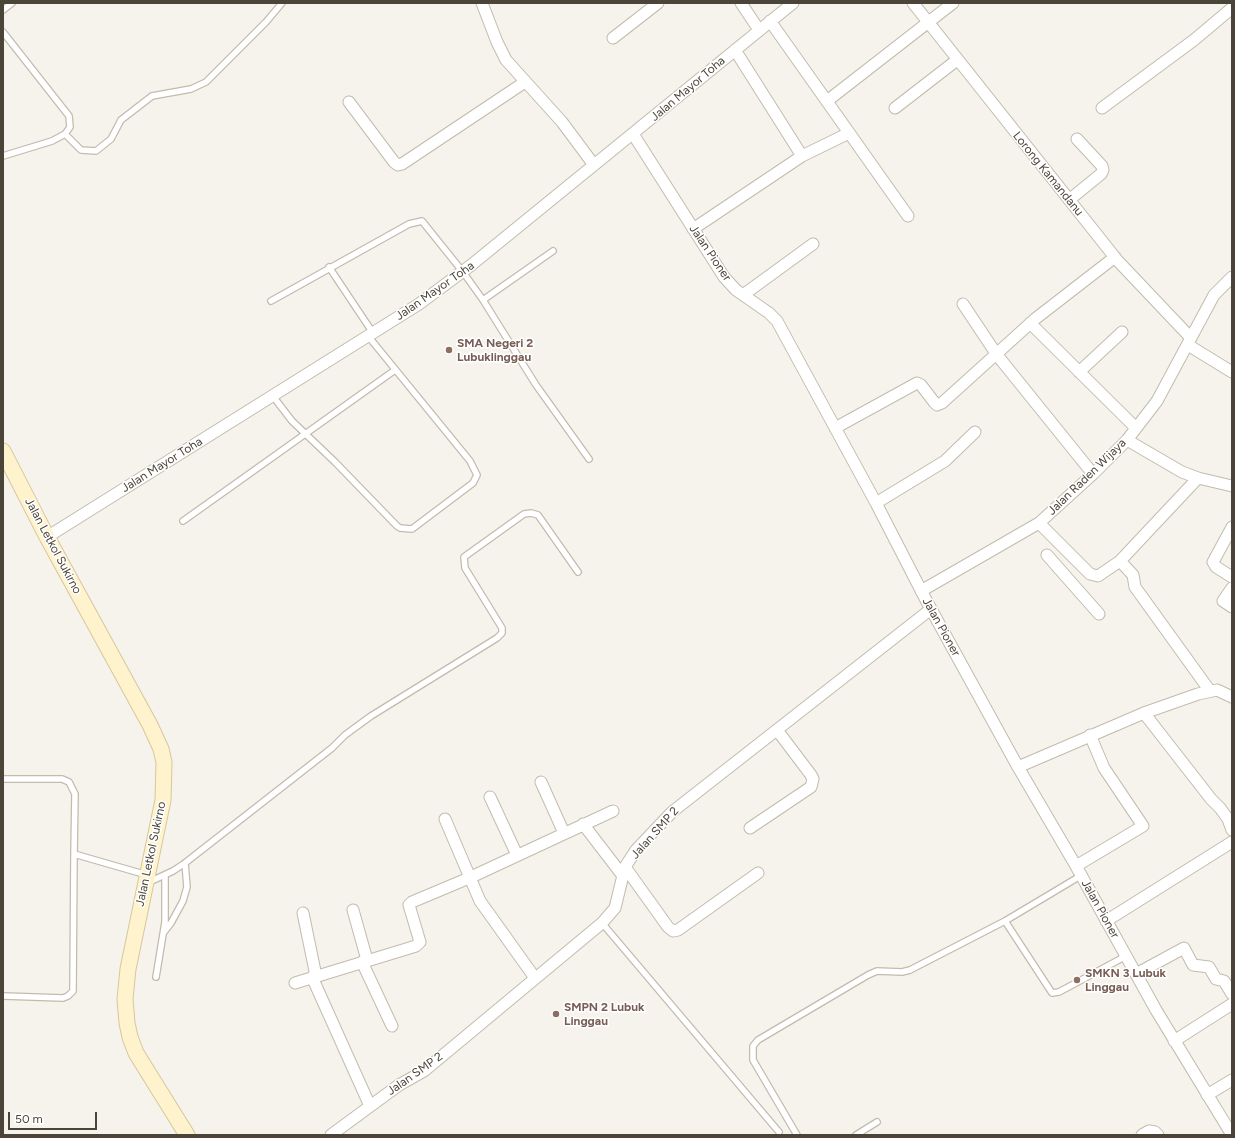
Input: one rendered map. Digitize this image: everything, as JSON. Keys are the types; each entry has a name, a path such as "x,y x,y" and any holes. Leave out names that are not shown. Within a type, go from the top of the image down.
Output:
{"main road":[{"name":"Jalan Letkol Sukirno","path":"3,451 47,537 150,725 164,762 163,800 128,969 126,999 127,1023 136,1053 187,1135"}],"street":[{"path":"482,3 501,52 514,70 562,122 594,165"},
{"path":"613,38 658,3"},
{"path":"741,3 759,30"},
{"name":"Jalan Mayor Toha","path":"47,537 419,304 463,272 793,3"},
{"name":"Lorong Kamandanu","path":"913,3 1115,257 1190,342 1232,372"},
{"path":"827,101 953,3"},
{"path":"1102,108 1194,40 1232,8"},
{"path":"770,21 908,216"},
{"path":"735,50 802,156"},
{"path":"895,108 957,60"},
{"path":"348,102 394,162 398,165 402,164 525,82"},
{"path":"694,229 802,156 849,133"},
{"name":"Jalan Pioner","path":"633,134 724,277 743,295 769,313 777,321 836,428 921,591 1018,767 1079,870 1106,922 1174,1041 1232,1135"},
{"path":"1069,200 1101,174 1103,170 1102,166 1077,139"},
{"path":"743,295 813,244"},
{"path":"836,428 917,383 921,385 934,402 938,405 942,403 997,355 1030,323 1115,257"},
{"name":"Jalan Raden Wijaya","path":"921,591 1039,523 1093,474 1127,440 1160,396 1214,295 1232,277"},
{"path":"963,304 997,355 1093,474"},
{"path":"1030,323 1136,428"},
{"path":"1079,372 1122,332"},
{"path":"876,503 945,461 975,432"},
{"path":"1127,440 1167,464 1198,478 1232,486"},
{"path":"1039,523 1090,574 1098,576 1120,561 1198,478"},
{"path":"1232,527 1213,562 1216,567 1232,577"},
{"path":"1047,555 1099,614"},
{"path":"1120,561 1133,575 1135,587 1210,691"},
{"path":"1076,588 1090,574"},
{"path":"1232,588 1223,601 1232,607"},
{"name":"Jalan SMP 2","path":"331,1135 399,1086 424,1071 602,923 615,908 624,872 636,850 672,812 931,609"},
{"path":"1018,767 1144,713 1210,691 1217,690 1232,697"},
{"path":"1144,713 1211,799 1220,808 1228,819 1232,830"},
{"path":"750,828 811,787 813,779 811,775 777,730"},
{"path":"1079,870 1143,826 1104,768 1090,735"},
{"path":"541,782 564,833"},
{"path":"490,797 517,855"},
{"path":"294,983 416,946 420,942 409,905 613,811"},
{"path":"445,818 480,901 535,978"},
{"path":"583,824 668,927 673,931 678,930 758,873"},
{"path":"1106,922 1232,842"},
{"path":"354,910 364,961 392,1026"},
{"path":"303,913 314,977 370,1106"},
{"path":"1136,974 1184,948 1193,965 1209,967 1216,979 1224,981 1232,994"},
{"path":"1174,1041 1232,1004"},
{"path":"1207,1096 1232,1080"},
{"path":"1142,1135 1150,1131 1155,1132 1158,1135"}],"lane":[{"path":"3,10 12,3"},
{"path":"65,134 81,150 96,151 111,139 121,120 152,96 191,89 206,82 266,22 282,3"},
{"path":"3,32 69,116 70,127 65,134 52,141 3,156"},
{"path":"271,301 330,267 418,221 425,223 483,300 536,386 589,459"},
{"path":"483,300 553,251"},
{"path":"272,395 292,421 400,528 412,529 473,484 477,476 470,461 395,370 330,267"},
{"path":"184,521 395,370"},
{"path":"74,854 146,880 164,876 185,862 332,748 345,735 372,716 497,638 502,633 502,628 466,568 464,557 524,514 531,513 538,516 578,572"},
{"path":"3,779 62,779 69,782 75,794 73,991 68,996 63,998 3,996"},
{"path":"163,934 171,923 183,900 187,886 185,862"},
{"path":"797,1135 753,1060 753,1046 758,1040 868,975 877,971 902,972 910,970 1006,921 1079,870"},
{"path":"156,977 165,922 164,876"},
{"path":"1006,921 1052,993 1059,992 1126,956"},
{"path":"602,923 779,1132"},
{"path":"856,1135 877,1122"}],"place":[{"name":"SMA Negeri 2 Lubuklinggau","path":"449,350"},
{"name":"SMKN 3 Lubuk Linggau","path":"1077,980"},
{"name":"SMPN 2 Lubuk Linggau","path":"556,1014"}]}
